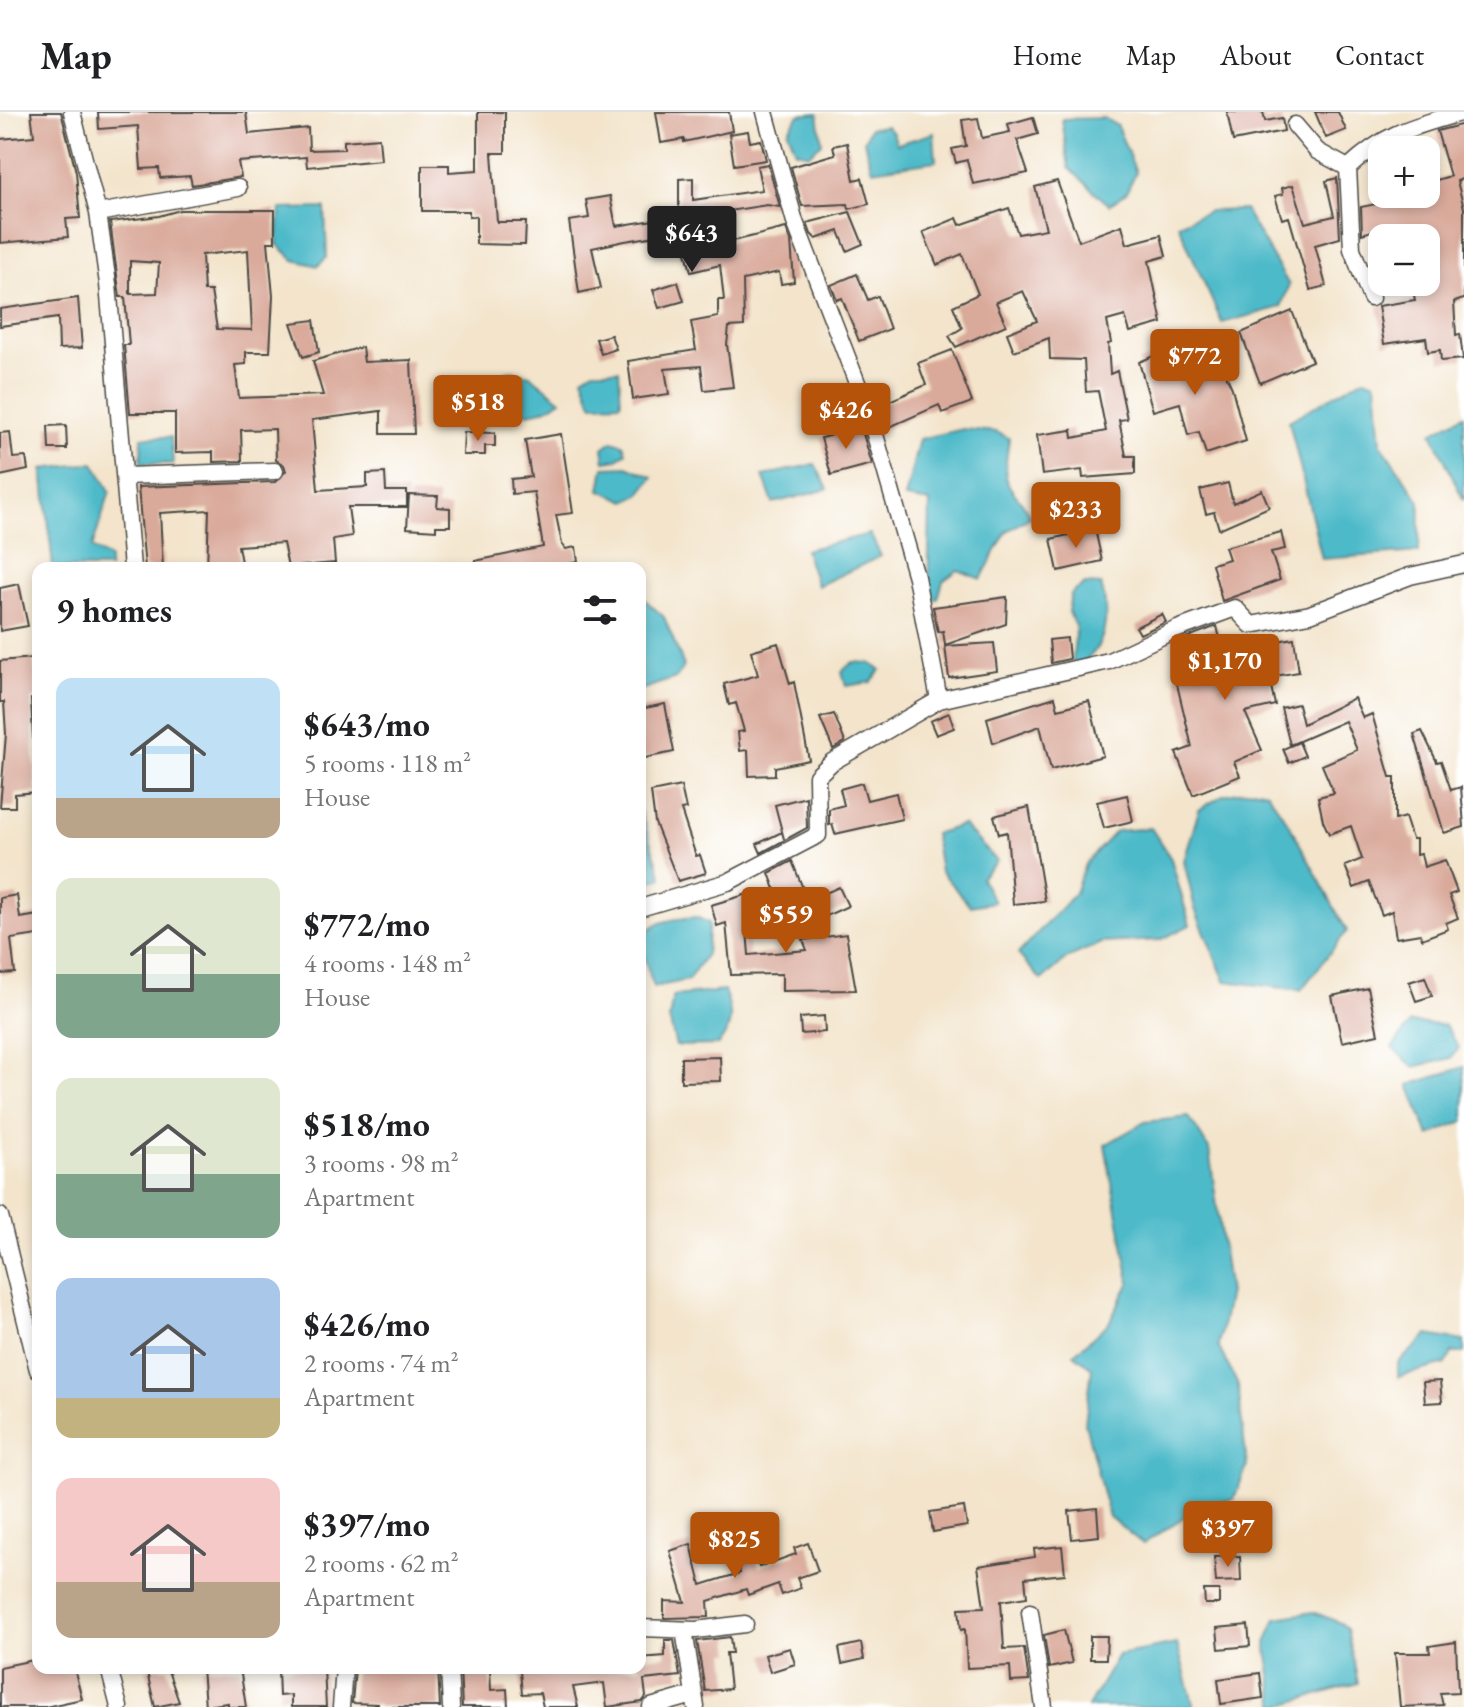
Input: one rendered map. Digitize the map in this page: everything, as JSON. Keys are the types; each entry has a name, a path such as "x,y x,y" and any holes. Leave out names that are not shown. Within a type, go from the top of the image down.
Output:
{"street":[{"path":"72,112 98,213 132,562"},
{"path":"765,112 795,222 869,414 916,577 939,700"},
{"path":"1348,168 1374,144 1394,133 1463,112"},
{"path":"1295,125 1317,151 1348,168"},
{"path":"1348,168 1352,249 1371,298"},
{"path":"98,213 238,188"},
{"path":"125,476 275,471"},
{"path":"646,906 728,882 818,835 817,776 832,762 939,700 1109,661 1175,630 1235,608 1251,625 1310,614 1410,576 1464,564"},
{"path":"0,1216 32,1346"},
{"path":"1030,1612 1044,1707"},
{"path":"646,1628 684,1630 745,1624"},
{"path":"651,1707 694,1701 684,1630"},
{"path":"111,1674 119,1707"},
{"path":"341,1707 344,1674"},
{"path":"449,1674 451,1707"}],"water":[{"path":"818,113 822,143 809,154 796,151 788,131 799,115"},
{"path":"1104,118 1117,126 1136,172 1126,193 1109,205 1069,168 1062,119"},
{"path":"886,126 897,144 934,133 936,161 872,170 864,141 870,128"},
{"path":"325,208 327,257 318,266 294,260 277,244 280,209"},
{"path":"1245,210 1289,285 1281,307 1222,323 1178,224 1209,211"},
{"path":"594,370 619,370 621,403 592,404 583,377"},
{"path":"510,371 530,375 561,400 546,409 530,412 497,410 494,388 488,380"},
{"path":"1364,378 1376,382 1381,444 1420,501 1419,552 1322,559 1289,421"},
{"path":"1464,415 1464,501 1432,433"},
{"path":"963,429 996,432 1009,438 1006,478 1030,517 1006,532 981,579 958,570 943,581 938,599 928,602 930,502 905,498 919,439"},
{"path":"142,437 171,437 173,464 141,463"},
{"path":"612,441 623,444 626,452 618,459 605,461 603,448"},
{"path":"94,463 110,491 92,548 109,558 109,562 52,562 43,469"},
{"path":"815,464 828,489 773,503 763,476"},
{"path":"627,466 653,477 639,495 626,501 600,490 604,467"},
{"path":"870,534 881,556 817,586 805,550"},
{"path":"1085,584 1101,585 1105,622 1099,644 1092,654 1072,668 1076,626 1068,611 1071,594"},
{"path":"646,601 664,617 684,666 676,678 646,688"},
{"path":"853,662 869,663 881,670 871,682 846,686 842,671"},
{"path":"1253,789 1267,792 1289,824 1347,931 1301,990 1225,981 1195,909 1184,861 1199,810 1223,795"},
{"path":"963,825 997,861 981,878 994,902 970,906 940,871 934,834"},
{"path":"1151,828 1171,859 1190,925 1160,940 1101,943 1069,957 1041,980 1018,954 1075,893 1085,864 1116,831"},
{"path":"646,829 662,877 646,884"},
{"path":"696,917 709,923 706,954 688,980 654,987 646,962 646,934 662,922"},
{"path":"724,991 730,1019 727,1032 718,1045 676,1046 669,1019 673,996"},
{"path":"1410,1023 1445,1025 1459,1048 1451,1058 1414,1067 1392,1048"},
{"path":"1464,1067 1464,1121 1429,1136 1409,1085"},
{"path":"1189,1117 1209,1149 1229,1293 1218,1346 1238,1385 1247,1466 1234,1499 1199,1507 1143,1544 1109,1517 1085,1423 1092,1368 1074,1354 1109,1323 1130,1282 1105,1145 1145,1122"},
{"path":"1428,1335 1464,1341 1464,1353 1452,1353 1446,1364 1398,1377 1398,1363"},
{"path":"1313,1612 1341,1623 1347,1629 1358,1683 1276,1707 1266,1643 1276,1618"},
{"path":"1177,1644 1194,1707 1088,1707 1118,1655"}],"building":[{"path":"31,112 61,112 76,172 80,218 66,219 68,237 0,243 0,139 34,136"},
{"path":"98,112 246,112 249,134 308,128 309,150 344,149 344,141 379,138 381,160 307,167 306,157 238,162 241,177 192,185 190,176 160,178 159,168 141,169 138,126 99,129"},
{"path":"478,112 505,112 505,153 492,153 497,222 526,222 525,245 476,244 476,216 469,217 469,211 422,211 422,165 449,165 449,172 478,170"},
{"path":"656,112 729,112 732,131 684,142 684,139 661,143"},
{"path":"1227,112 1263,112 1265,121 1282,118 1284,131 1233,141"},
{"path":"1315,112 1338,112 1346,130 1326,138"},
{"path":"1033,117 1038,134 1017,140 1028,173 973,184 967,160 956,163 952,149 966,146 962,120 978,118 982,138 1010,132 1008,124"},
{"path":"1464,124 1464,178 1457,181 1464,208 1464,299 1454,302 1456,335 1460,334 1463,359 1441,361 1440,350 1428,352 1426,338 1384,344 1378,306 1415,300 1414,296 1440,296 1440,224 1368,224 1368,232 1362,234 1361,207 1440,208 1440,179 1450,176 1437,131"},
{"path":"748,131 750,142 761,140 766,160 734,165 729,134"},
{"path":"847,143 854,180 862,178 869,204 849,209 848,204 802,206 791,167 835,154 833,146"},
{"path":"768,164 780,207 767,205 696,216 700,249 786,228 791,241 794,282 781,284 779,272 743,280 744,326 729,327 727,345 733,387 704,390 701,366 665,369 669,394 633,399 628,361 696,350 691,322 718,317 718,300 724,300 720,265 691,272 681,232 625,241 592,248 601,288 579,293 569,221 589,218 586,200 610,196 616,226 679,216 679,179 693,178 693,200 762,190 757,166"},
{"path":"1337,178 1340,238 1315,245 1326,286 1310,290 1289,217 1282,219 1275,196 1283,194 1282,188 1293,185 1305,223 1334,216 1326,181"},
{"path":"1057,181 1079,241 1122,225 1127,244 1161,235 1166,256 1149,261 1162,323 1130,332 1125,316 1107,321 1111,343 1108,344 1110,374 1117,371 1127,419 1119,420 1126,456 1135,456 1135,474 1083,478 1082,470 1042,475 1037,435 1072,430 1073,438 1106,431 1098,391 1086,392 1084,360 1050,359 1049,338 1014,351 1007,333 1037,321 1023,291 996,302 1006,325 956,347 949,336 962,328 953,306 978,294 962,254 937,265 923,232 957,218 960,225 1009,208 1018,234 1046,229 1035,187"},
{"path":"180,210 275,210 275,242 268,242 273,296 270,352 246,352 246,364 235,365 239,398 323,395 313,361 362,347 364,362 411,360 414,434 381,434 381,411 312,420 318,490 367,487 367,474 385,473 386,491 407,491 407,507 348,507 352,536 333,539 335,562 287,562 283,543 238,546 241,562 207,562 209,510 160,513 163,562 144,562 138,487 275,482 286,471 284,465 276,460 275,429 241,430 242,461 213,462 213,452 175,453 175,413 130,413 124,345 129,345 125,297 120,297 110,222","holes":["248,250 252,330 217,329 211,291 204,291 202,255","130,261 159,263 157,293 130,294"]},
{"path":"850,212 863,244 847,251 839,231 816,239 811,234 807,223"},
{"path":"857,274 868,300 878,296 890,329 859,341 842,298 837,300 831,285"},
{"path":"678,282 684,301 659,308 653,290"},
{"path":"78,298 82,348 59,349 58,318 0,326 0,309"},
{"path":"1292,311 1312,361 1260,383 1241,333"},
{"path":"314,320 319,352 303,357 291,323"},
{"path":"611,335 616,349 601,354 596,339"},
{"path":"1182,344 1196,373 1220,362 1232,388 1246,441 1206,454 1199,432 1188,435 1180,403 1153,411 1139,362"},
{"path":"952,350 972,402 942,413 939,405 885,429 878,406 926,385 918,363"},
{"path":"66,425 67,449 49,449 48,426"},
{"path":"861,427 872,464 831,475 821,438"},
{"path":"10,432 13,458 26,457 28,470 0,476 0,433"},
{"path":"464,432 495,433 495,446 485,446 485,455 463,455"},
{"path":"561,434 573,513 556,515 562,544 566,549 576,547 578,562 475,562 543,547 534,492 512,494 511,479 531,477 525,440"},
{"path":"1228,483 1233,503 1262,490 1269,507 1219,529 1214,512 1206,514 1200,490"},
{"path":"409,495 438,496 437,507 450,508 450,526 436,526 436,530 407,528"},
{"path":"1095,529 1102,561 1058,571 1051,539"},
{"path":"1281,532 1285,549 1271,552 1280,580 1222,601 1212,564 1229,559 1225,547"},
{"path":"19,584 28,626 0,631 0,588"},
{"path":"1007,597 1006,624 945,645 943,631 938,632 933,607"},
{"path":"1162,614 1166,622 1140,634 1136,627"},
{"path":"1217,626 1221,643 1226,642 1227,650 1294,638 1299,672 1269,677 1275,705 1245,712 1262,750 1234,762 1240,776 1193,795 1176,753 1192,747 1175,676 1183,674 1175,642"},
{"path":"1067,638 1069,659 1051,663 1049,640"},
{"path":"778,643 790,684 794,682 809,760 775,767 775,775 749,776 748,750 740,751 738,732 744,731 736,703 729,705 724,684 758,675 751,651"},
{"path":"994,643 997,671 949,678 945,646"},
{"path":"32,658 32,792 15,794 15,807 0,807 6,734 4,702 0,702 0,661"},
{"path":"1055,697 1058,709 1089,701 1103,756 1051,770 1040,726 993,743 987,718"},
{"path":"1354,698 1363,718 1372,714 1390,777 1395,777 1395,820 1405,817 1412,839 1416,839 1416,855 1421,854 1424,867 1445,860 1457,892 1449,895 1458,918 1446,923 1448,929 1422,939 1420,934 1396,938 1392,911 1382,915 1369,882 1354,888 1345,866 1362,859 1351,826 1329,834 1323,821 1318,797 1334,793 1322,765 1357,750 1345,721 1290,745 1281,708 1298,704 1303,724"},
{"path":"665,704 674,752 646,758 646,708"},
{"path":"949,713 954,728 936,735 930,721"},
{"path":"834,714 845,742 833,749 820,718"},
{"path":"1422,731 1437,762 1441,761 1451,790 1461,787 1464,827 1444,833 1414,734"},
{"path":"1299,742 1305,756 1289,763 1283,749"},
{"path":"862,783 867,800 896,793 902,819 835,834 832,824 829,825 829,809 844,805 840,789"},
{"path":"681,786 686,809 681,810 696,856 700,855 706,873 678,881 655,823 651,792"},
{"path":"1127,795 1133,821 1104,828 1097,802"},
{"path":"806,797 807,828 761,853 757,844 782,832 784,839 775,805"},
{"path":"1029,807 1045,901 1013,904 1007,832 999,834 994,816"},
{"path":"792,861 808,901 839,887 848,906 798,929 786,903 781,905 769,873"},
{"path":"748,894 754,915 746,917 749,955 807,950 803,940 846,934 856,990 782,991 782,974 731,975 726,923 717,926 711,905"},
{"path":"17,895 20,918 32,916 32,936 11,939 15,973 0,974 0,898"},
{"path":"1425,977 1432,996 1416,1001 1409,982"},
{"path":"1368,988 1378,1034 1342,1042 1332,996"},
{"path":"824,1016 825,1032 801,1034 800,1018"},
{"path":"720,1057 721,1081 681,1082 681,1058"},
{"path":"1440,1381 1442,1402 1425,1403 1423,1382"},
{"path":"964,1507 967,1526 933,1532 930,1512"},
{"path":"1097,1508 1099,1536 1072,1539 1069,1511"},
{"path":"808,1543 818,1571 797,1578 801,1588 782,1595 778,1584 748,1595 746,1589 708,1601 709,1617 664,1618 664,1601 685,1602 670,1551 691,1544 701,1585 740,1573 737,1563 755,1556 759,1567 796,1554 794,1548"},
{"path":"1062,1546 1065,1574 1025,1578 1027,1597 1001,1601 1004,1649 1024,1648 1029,1681 1011,1682 1010,1666 967,1668 965,1629 961,1630 959,1608 984,1607 978,1566 1035,1557 1034,1549"},
{"path":"1240,1556 1241,1581 1216,1582 1214,1557"},
{"path":"1204,1590 1219,1590 1219,1604 1205,1604"},
{"path":"1248,1625 1250,1646 1219,1649 1217,1628"},
{"path":"1064,1630 1072,1663 1049,1668 1044,1635"},
{"path":"1090,1636 1107,1636 1106,1659 1090,1659"},
{"path":"730,1637 732,1653 726,1653 730,1689 705,1691 697,1641"},
{"path":"665,1640 674,1640 680,1676 644,1680 646,1697 642,1702 607,1707 604,1683 573,1687 578,1707 543,1707 540,1693 522,1694 520,1674 646,1674 646,1658 665,1656"},
{"path":"1456,1642 1458,1692 1440,1693 1443,1705 1400,1707 1395,1653 1430,1653 1429,1646"},
{"path":"861,1643 864,1659 842,1664 839,1648"},
{"path":"790,1648 795,1664 770,1672 765,1655"},
{"path":"32,1660 32,1674 76,1674 82,1699 45,1707 0,1707 0,1667"},
{"path":"1260,1673 1263,1698 1221,1704 1218,1679"},
{"path":"147,1674 169,1674 179,1702 155,1707"},
{"path":"202,1674 241,1674 246,1707 228,1707 228,1703 205,1706"},
{"path":"278,1674 324,1674 326,1707 291,1707 291,1695 279,1696"},
{"path":"354,1674 438,1674 440,1707 378,1707 378,1704 352,1703"},
{"path":"460,1674 490,1674 491,1690 507,1689 508,1707 462,1707"}]}
